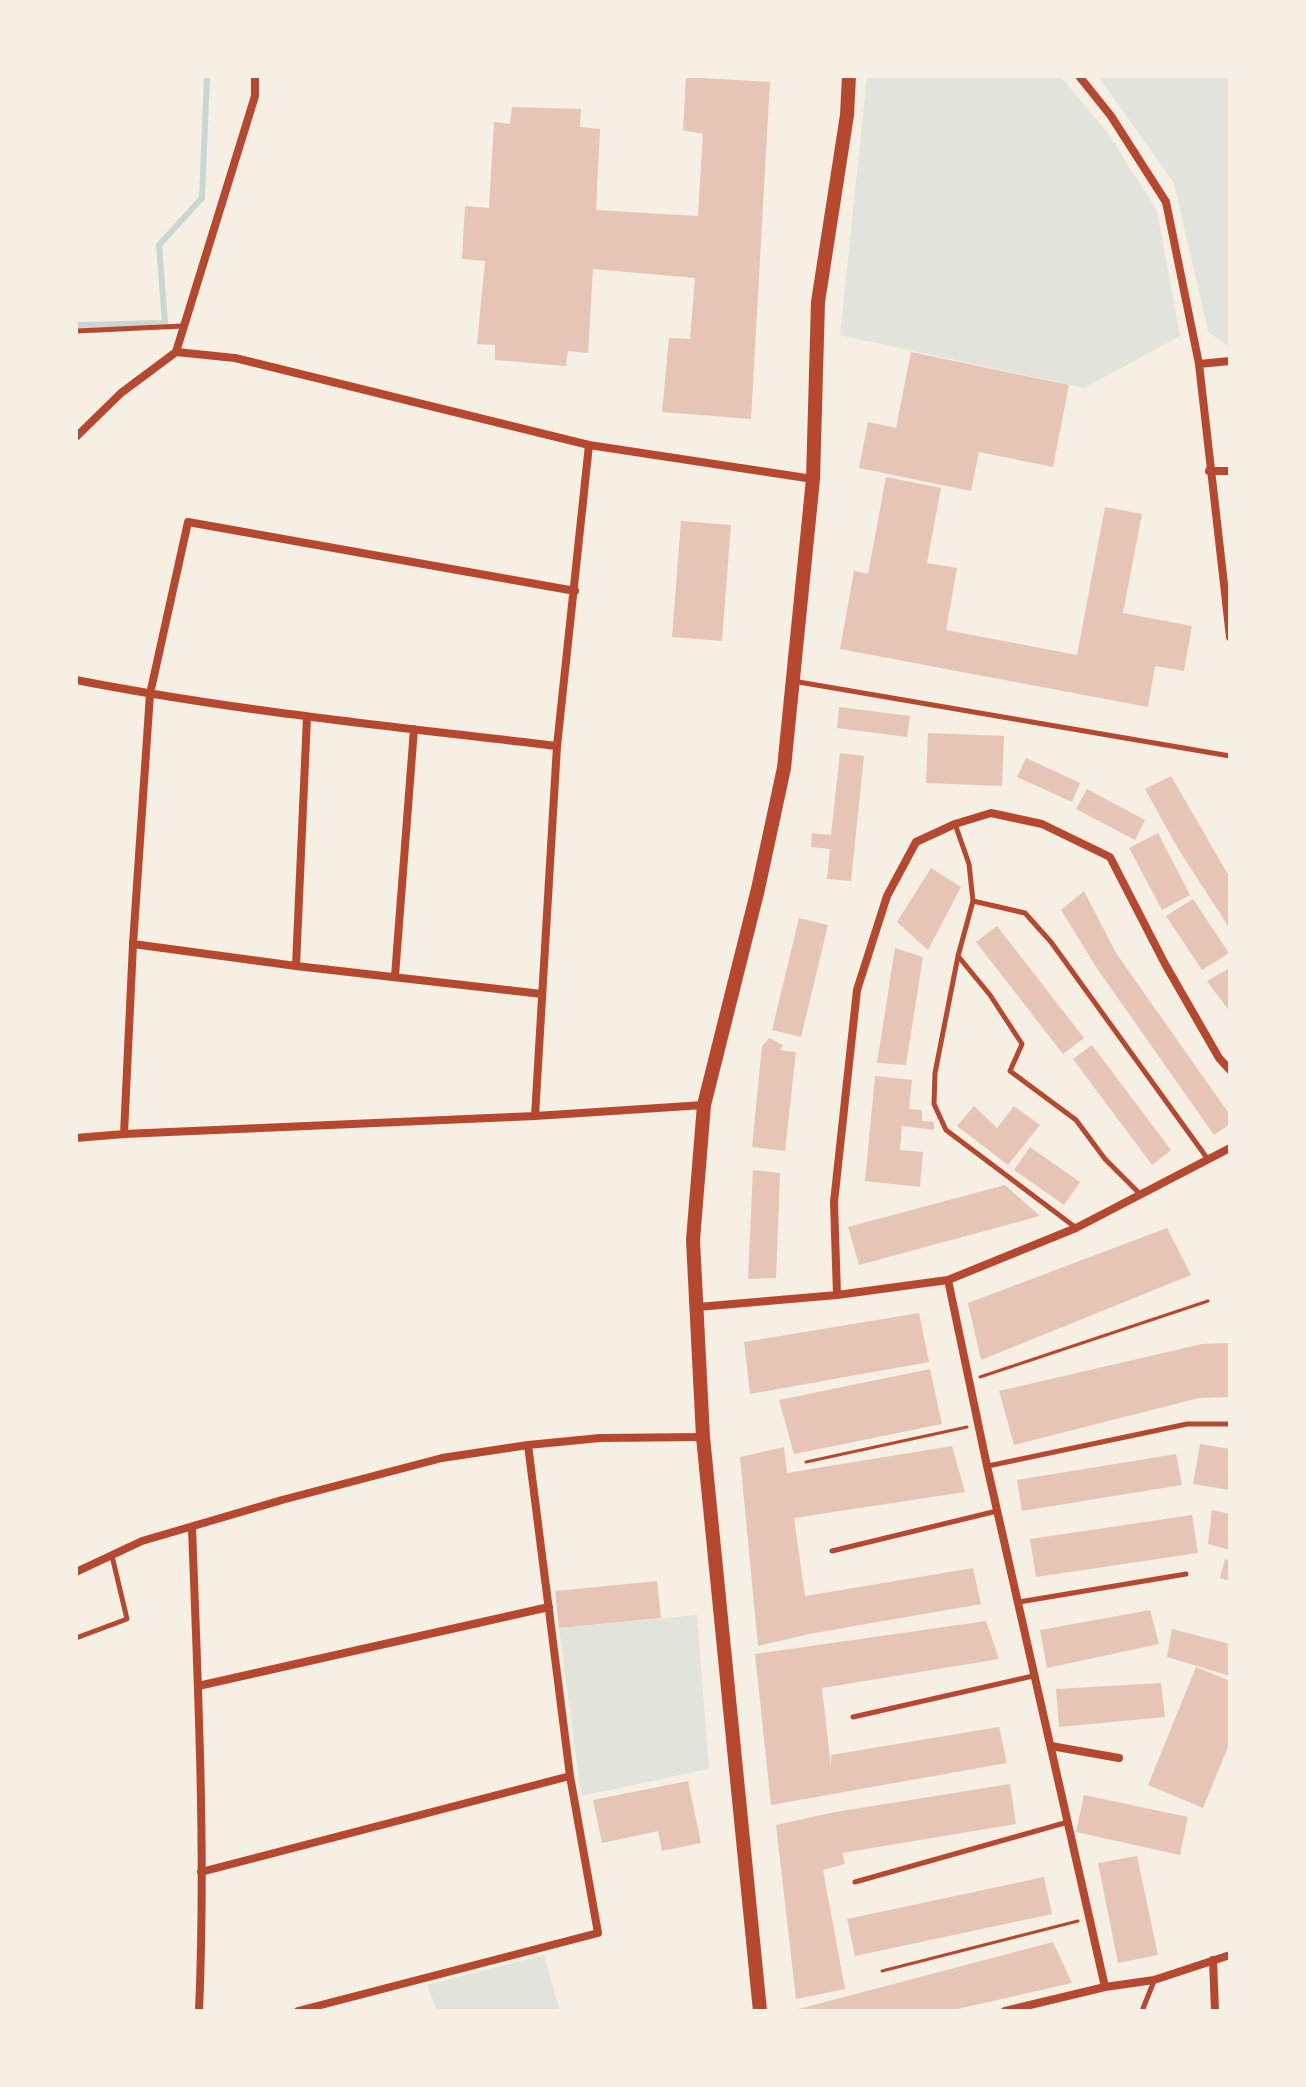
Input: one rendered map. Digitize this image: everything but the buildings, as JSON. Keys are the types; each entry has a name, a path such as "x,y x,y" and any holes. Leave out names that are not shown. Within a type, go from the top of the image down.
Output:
{"main road":[{"path":"760,2011 749,1871 703,1437 693,1240 704,1105 758,889 784,768 813,479 818,302 847,115 849,76"}],"street":[{"path":"76,437 121,393 176,352 255,96 255,76"},
{"path":"1079,76 1111,116 1166,202 1199,364 1230,637"},
{"path":"176,352 235,358 589,445 813,479"},
{"path":"1199,364 1230,361"},
{"path":"535,1116 557,746 589,445"},
{"path":"1209,471 1230,471"},
{"path":"124,1134 150,694 188,522 575,591"},
{"path":"76,680 307,717 557,746"},
{"path":"296,966 307,717"},
{"path":"395,976 414,729"},
{"path":"837,1295 834,1202 857,990 887,896 916,842 955,824 991,813 1042,824 1110,857 1165,964 1219,1058 1230,1070"},
{"path":"133,944 542,994"},
{"path":"76,1138 704,1105"},
{"path":"698,1307 837,1295 948,1280 1076,1228 1230,1148"},
{"path":"948,1280 1105,1987"},
{"path":"76,1572 142,1541 442,1458 600,1438 703,1437"},
{"path":"298,2011 598,1933 570,1776 528,1445"},
{"path":"192,1528 202,1929 199,2011"},
{"path":"198,1686 549,1607"},
{"path":"1051,1746 1119,1758"},
{"path":"201,1872 570,1776"},
{"path":"1005,2011 1105,1987 1154,1980 1230,1955"},
{"path":"1213,1960 1215,2011"}],"lane":[{"path":"76,331 184,326"},
{"path":"792,681 1230,756"},
{"path":"955,824 969,864 973,901 958,956 935,1073 934,1104 946,1130 1076,1228"},
{"path":"973,901 1025,913 1051,942 1207,1158"},
{"path":"958,956 990,995 1022,1044 1010,1071 1076,1120 1105,1159 1141,1195"},
{"path":"987,1466 1187,1424 1230,1424"},
{"path":"832,1551 997,1511"},
{"path":"76,1638 127,1619 112,1556"},
{"path":"1018,1602 1186,1574"},
{"path":"853,1717 1034,1675"},
{"path":"855,1882 1068,1822"},
{"path":"1142,2011 1154,1980"}],"path":[{"path":"969,1380 1208,1301"},
{"path":"806,1462 978,1425"},
{"path":"882,1971 1089,1918"}],"shaded area":[{"path":"867,76 1060,76 1108,133 1157,211 1180,336 1084,388 840,335"},
{"path":"1098,76 1230,76 1230,345 1208,331 1174,183"},
{"path":"697,1615 709,1769 581,1796 559,1628"},
{"path":"544,1955 560,2011 437,2011 427,1985"}],"waterway":[{"path":"76,325 165,323 159,245 202,198 207,76"}]}
